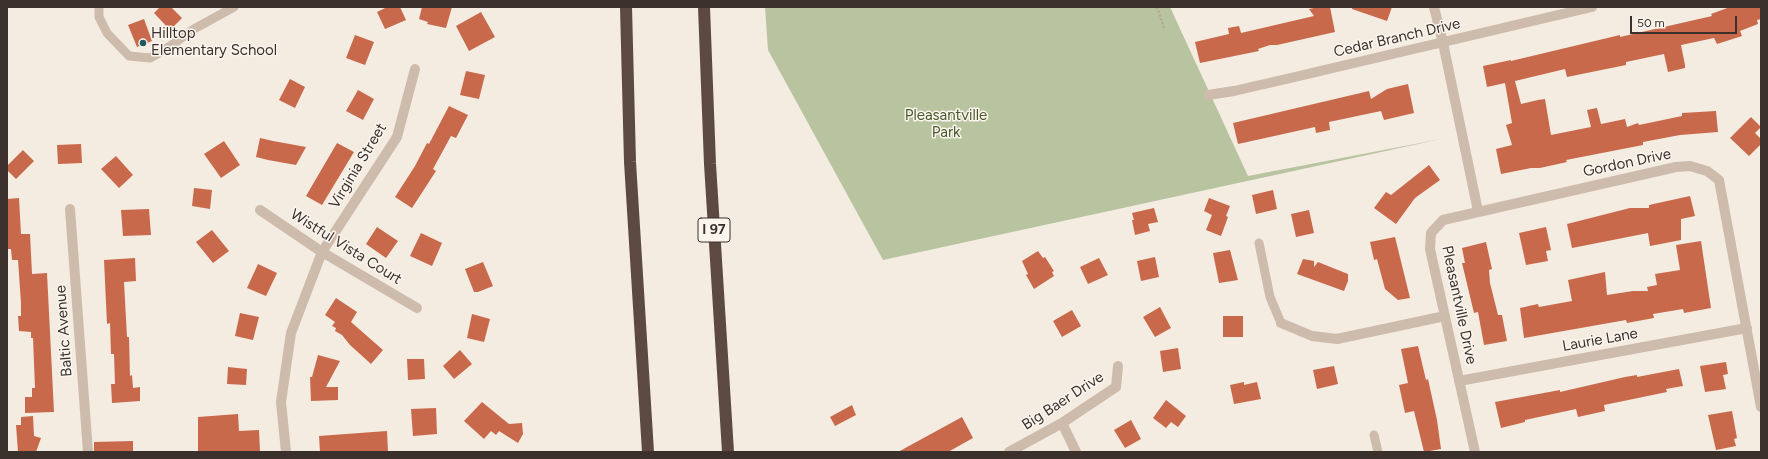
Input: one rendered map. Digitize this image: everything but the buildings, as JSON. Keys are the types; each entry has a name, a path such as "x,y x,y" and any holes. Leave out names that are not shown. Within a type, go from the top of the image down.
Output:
{"highway":[{"path":"626,7 630,162 648,452"},
{"name":"I 97","path":"704,7 710,164 728,452"}],"street":[{"path":"1434,7 1443,43 1478,211"},
{"name":"Cedar Branch Drive","path":"1208,95 1234,91 1592,7"},
{"name":"Virginia Street","path":"286,452 281,402 291,333 322,252 396,137 416,69"},
{"name":"Gordon Drive","path":"1478,211 1676,167 1690,166 1707,171 1719,180 1761,407"},
{"name":"Baltic Avenue","path":"70,209 88,452"},
{"name":"Wistful Vista Court","path":"260,210 322,252 417,308"},
{"name":"Pleasantville Drive","path":"1475,452 1430,249 1432,233 1443,220 1478,211"},
{"path":"1281,323 1312,336 1337,339 1445,316"},
{"name":"Laurie Lane","path":"1459,381 1746,328"},
{"name":"Big Baer Drive","path":"1009,452 1062,423 1116,386 1118,366"},
{"path":"1062,423 1076,452"}],"lane":[{"path":"99,7 99,17 106,33 129,56 150,58 166,49 194,29 234,7"},
{"path":"1259,243 1270,297 1281,323"},
{"path":"1374,435 1378,452"}],"path":[{"path":"1157,7 1164,28"}],"green space":[{"name":"Pleasantville Park","path":"765,7 1170,7 1248,176 1441,139 883,260 768,50"}],"place":[{"name":"Hilltop Elementary School","path":"143,43"}]}
